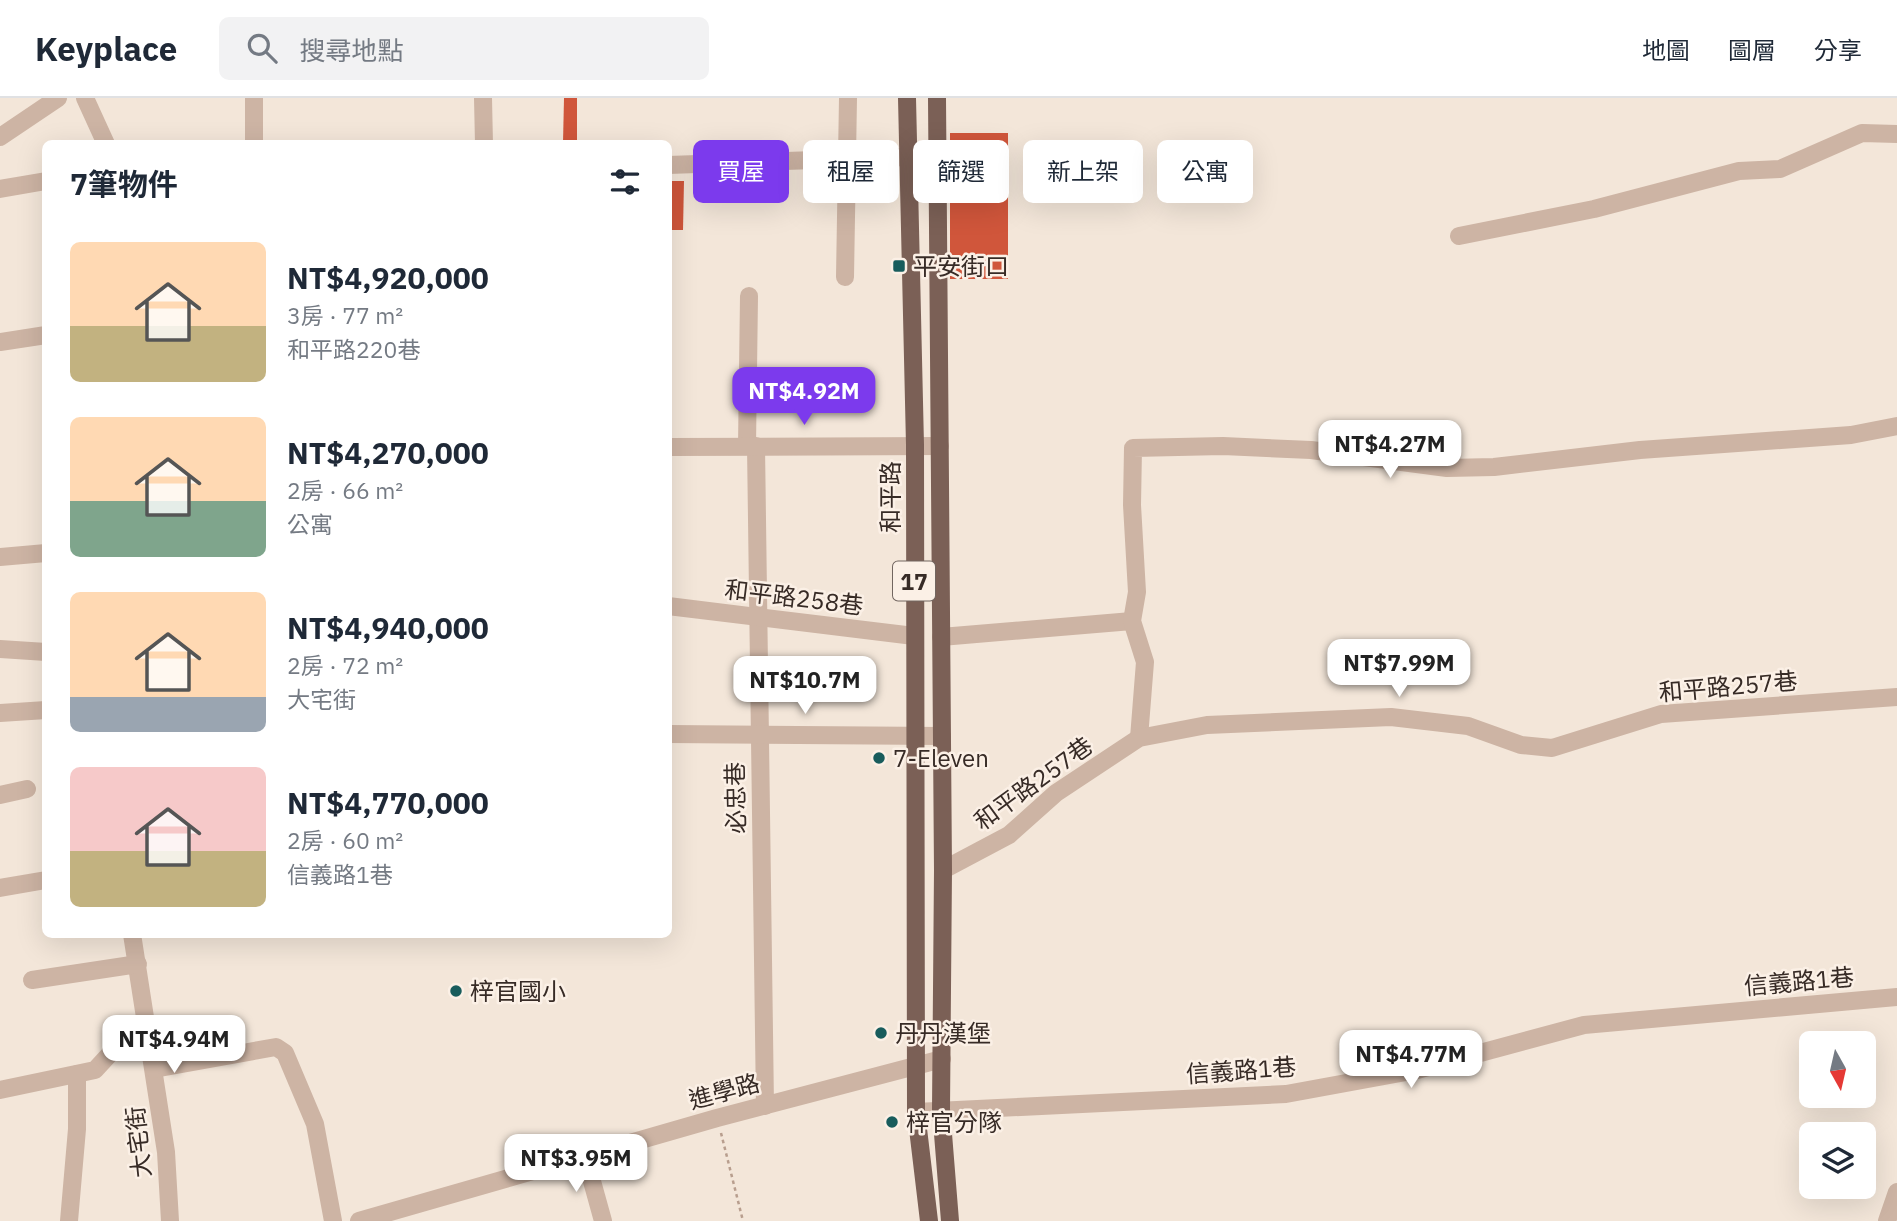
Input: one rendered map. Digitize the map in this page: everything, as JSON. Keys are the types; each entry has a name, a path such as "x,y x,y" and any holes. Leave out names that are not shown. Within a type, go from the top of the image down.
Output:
{"main road":[{"name":"和平路","path":"908,98 915,445 916,1065"},
{"name":"和平路","path":"937,98 938,140"},
{"name":"和平路","path":"938,203 942,1059"},
{"name":"17","path":"942,1059 941,1109 950,1221"},
{"name":"17","path":"916,1065 916,1112 929,1221"}],"street":[{"path":"0,137 58,98"},
{"path":"85,98 104,140"},
{"path":"254,98 254,140"},
{"path":"483,98 484,140"},
{"path":"847,140 848,98"},
{"path":"1458,236 1594,209 1739,171 1780,169 1862,133 1897,134"},
{"path":"899,158 913,158"},
{"path":"672,165 803,161"},
{"path":"0,189 42,182"},
{"path":"845,277 846,203"},
{"name":"必忠巷","path":"749,296 758,617 765,1106"},
{"path":"0,342 42,336"},
{"path":"1139,738 1145,662 1132,621 1137,592 1132,505 1133,448 1223,446 1311,450 1447,468 1494,467 1640,450 1852,435 1897,426"},
{"path":"672,446 940,446"},
{"path":"0,557 42,553"},
{"name":"和平路258巷","path":"672,606 914,636"},
{"path":"941,637 1132,621"},
{"path":"0,649 42,652"},
{"name":"和平路257巷","path":"943,870 1009,835 1056,793 1139,738 1207,725 1391,717 1468,726 1521,745 1552,748 1661,714 1897,697"},
{"path":"0,713 42,710"},
{"path":"672,734 942,736"},
{"path":"0,795 27,789"},
{"path":"0,888 42,881"},
{"name":"大宅街","path":"133,938 166,1152 170,1221"},
{"path":"32,980 138,964"},
{"name":"信義路1巷","path":"916,1112 1286,1094 1417,1070 1584,1025 1897,997"},
{"path":"0,1090 95,1070 130,1032 148,1028"},
{"path":"154,1069 276,1047 285,1053 315,1124 333,1221"},
{"name":"進學路","path":"359,1221 717,1118 942,1059"},
{"path":"69,1221 77,1129 78,1074"},
{"path":"585,1156 603,1221"},
{"path":"1887,1221 1897,1192"}],"path":[{"path":"717,1118 743,1221"}],"building":[{"path":"564,98 577,98 577,140 563,140"},
{"path":"950,133 1008,133 1008,140 950,140"},
{"path":"672,181 684,181 683,230 672,230"},
{"path":"950,203 1008,203 1008,279 950,279"}],"place":[{"name":"平安街口","path":"899,266"},
{"name":"7-Eleven","path":"879,758"},
{"name":"梓官國小","path":"456,991"},
{"name":"丹丹漢堡","path":"881,1033"},
{"name":"梓官分隊","path":"892,1122"}]}
